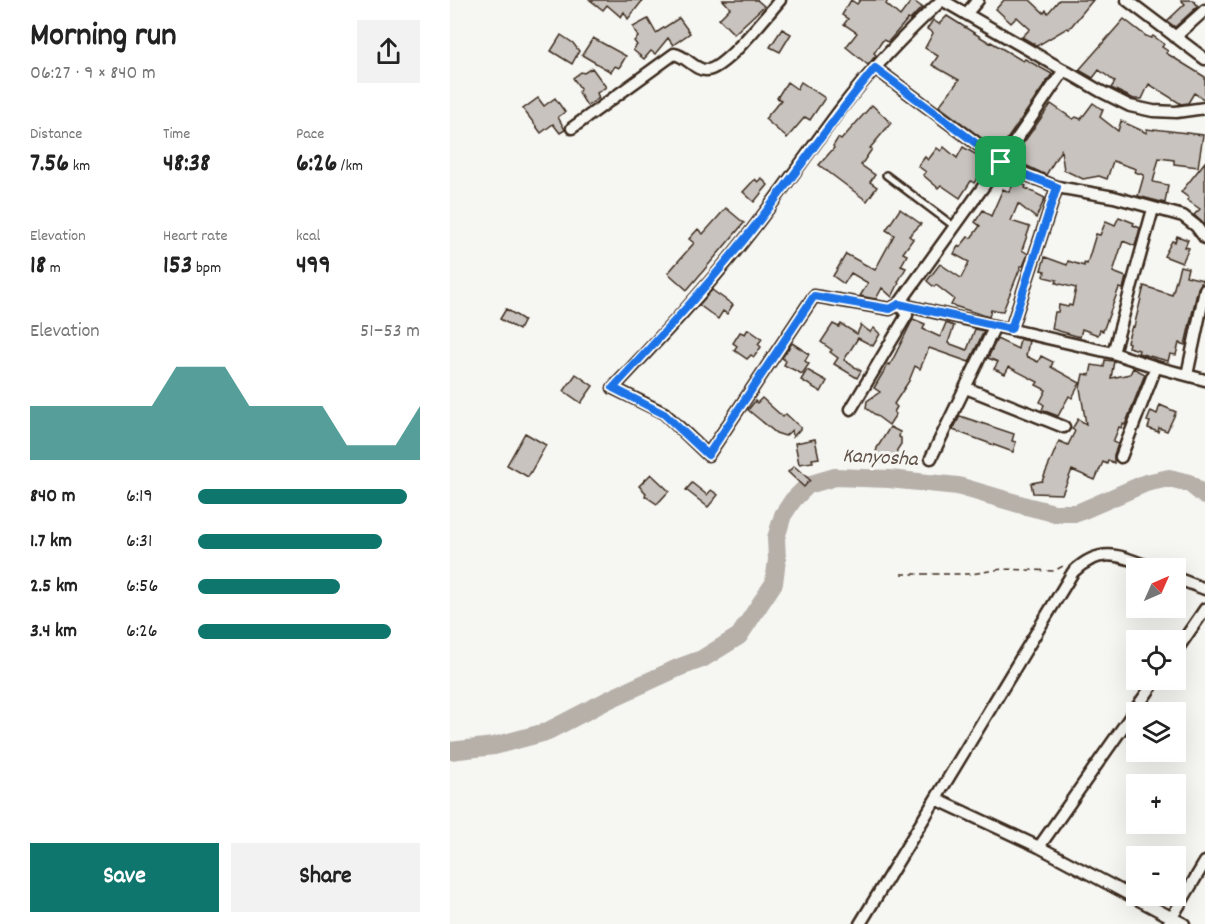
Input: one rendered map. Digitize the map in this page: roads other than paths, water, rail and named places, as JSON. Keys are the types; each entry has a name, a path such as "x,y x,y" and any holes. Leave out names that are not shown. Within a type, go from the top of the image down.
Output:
{"street":[{"path":"572,128 674,54 682,55 702,69 708,70 719,65 732,54 780,0"},
{"path":"1064,70 899,304 890,309 814,296 708,455 664,414 613,388 688,306 748,235 841,109 875,68 909,30 942,0 1130,106 1153,111 1176,112 1205,108"},
{"path":"966,15 978,0"},
{"path":"1126,0 1205,59"},
{"path":"1175,37 1205,10"},
{"path":"875,68 1001,162 1026,175 1057,187 1114,197 1184,216 1205,238"},
{"path":"1011,329 1057,187"},
{"path":"1113,353 1154,209"},
{"path":"1187,375 1205,290"},
{"path":"899,304 1113,353 1205,380"},
{"path":"850,409 907,315 899,304"},
{"path":"931,458 995,326"},
{"path":"1121,457 1156,367"},
{"path":"966,388 1064,427"},
{"path":"860,924 1073,572 1084,562 1098,556 1117,555 1126,558"},
{"path":"1186,582 1205,589"},
{"path":"1186,637 1205,609"},
{"path":"1039,847 1149,690"},
{"path":"936,799 1039,847 1170,921 1184,924"},
{"path":"1170,921 1205,862"}],"lane":[{"path":"886,175 954,227"}],"waterway":[{"name":"Kanyosha","path":"450,751 494,746 546,732 610,699 702,659 739,636 774,583 777,560 776,538 783,515 793,500 808,485 835,477 889,479 958,486 1054,513 1077,513 1146,483 1169,478 1189,483 1205,496"}]}
